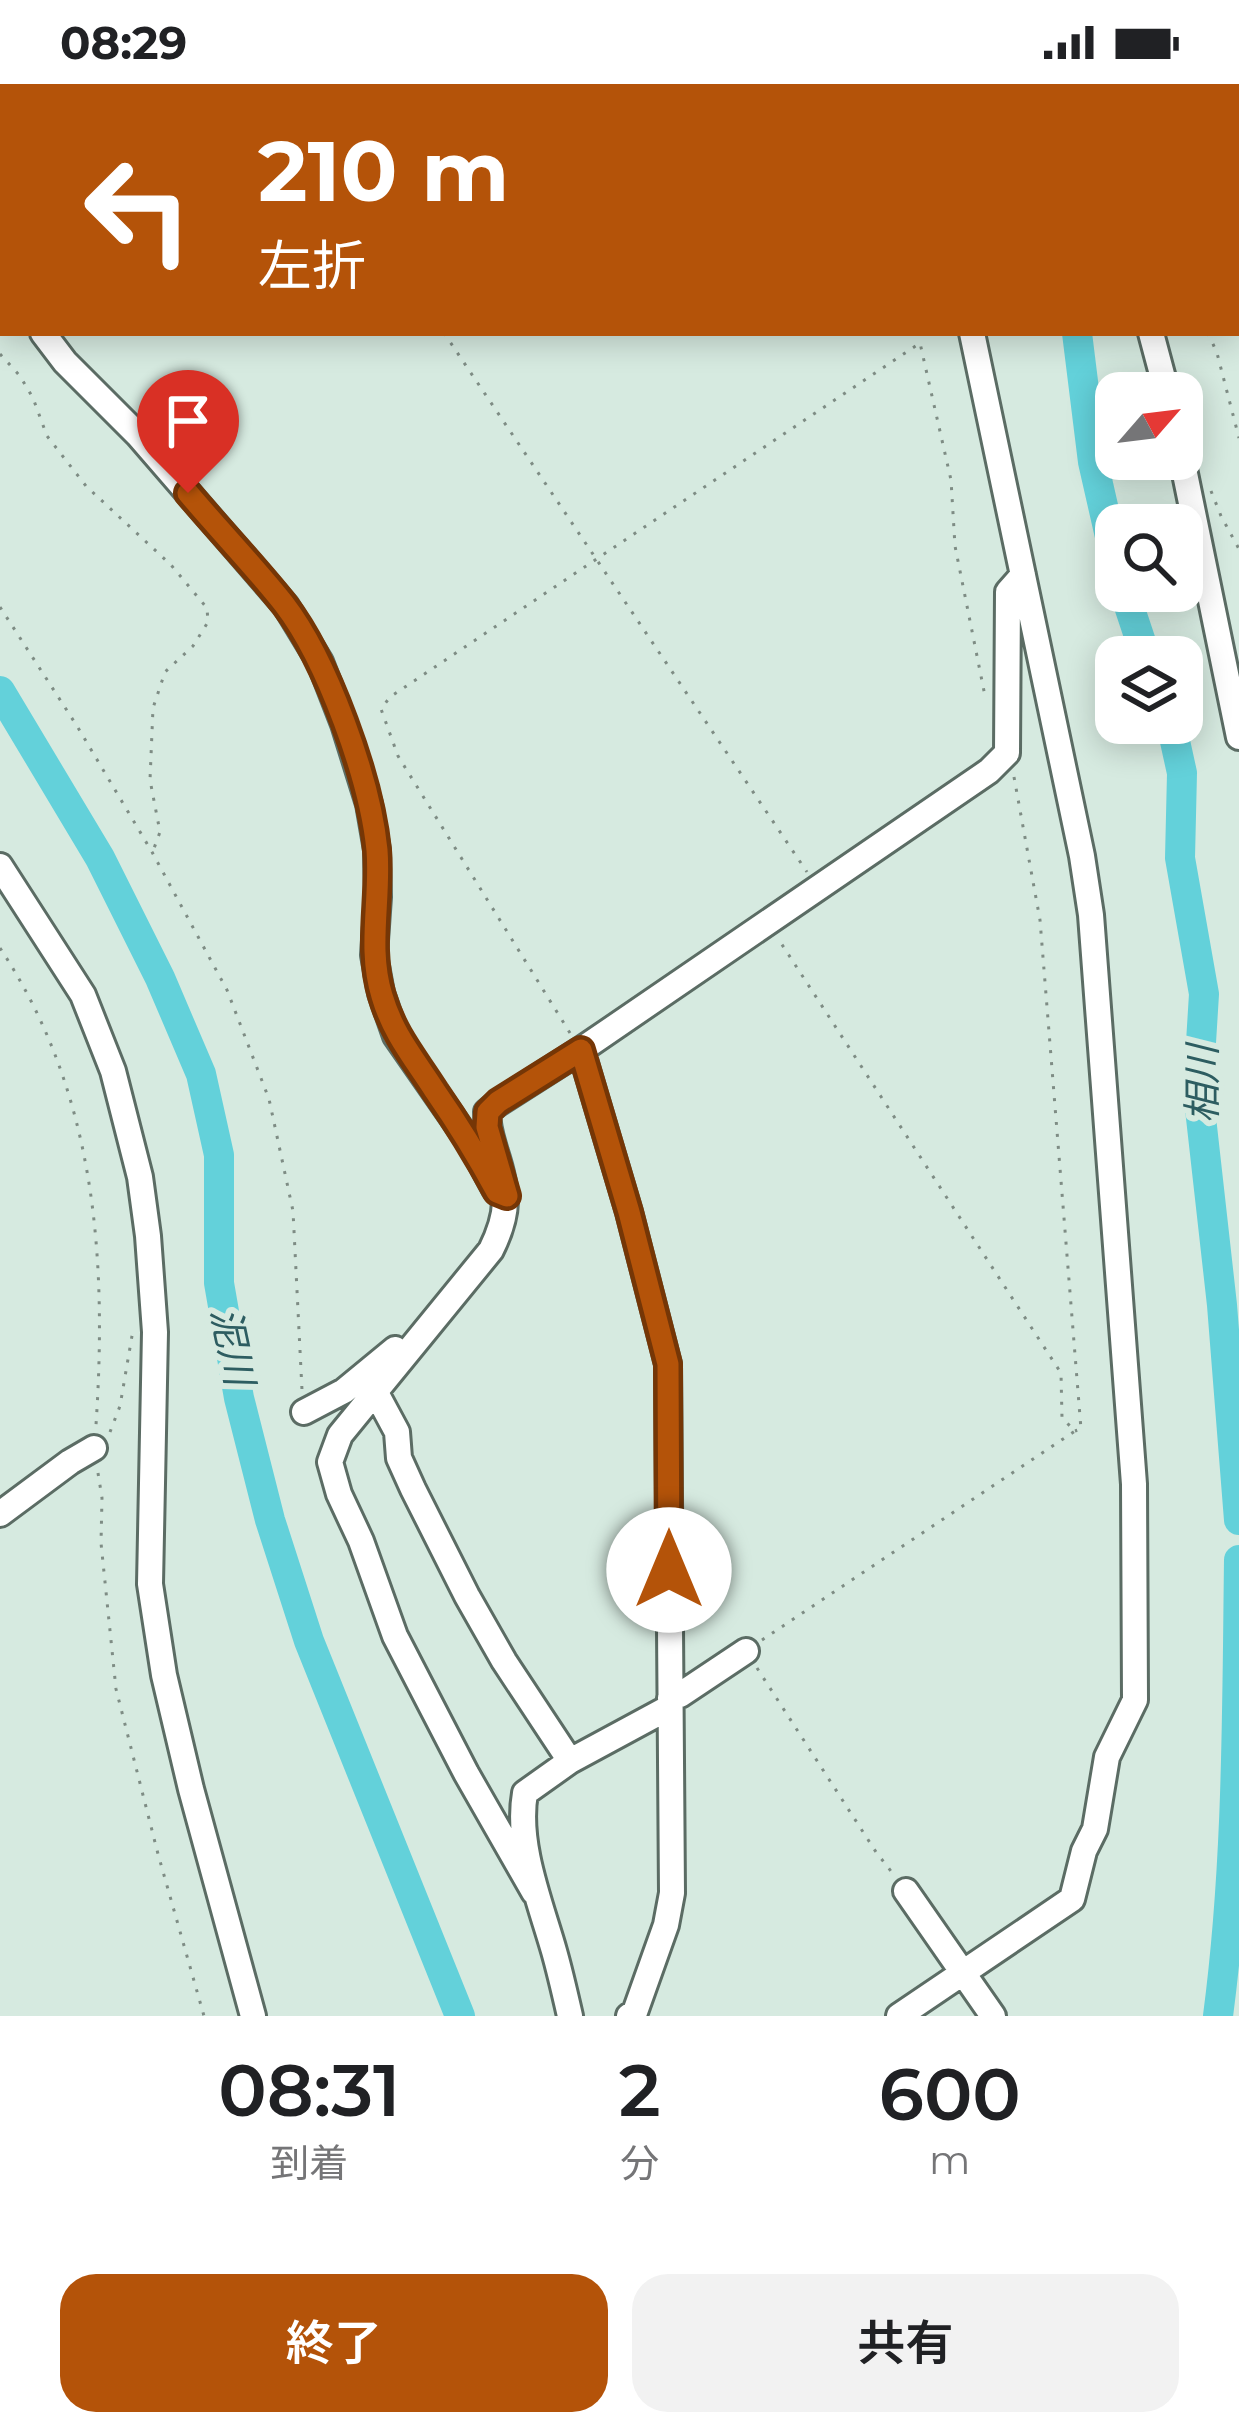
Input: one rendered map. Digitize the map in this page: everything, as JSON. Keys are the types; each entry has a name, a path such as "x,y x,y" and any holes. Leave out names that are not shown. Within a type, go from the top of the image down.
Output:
{"street":[{"path":"45,336 286,606 320,662 369,804 378,897 374,955 396,1036 471,1144 497,1192 507,1196"},
{"path":"899,2016 1072,1899 1095,1829 1107,1757 1136,1700 1134,1484 1091,915 973,336"},
{"path":"1151,336 1161,372"},
{"path":"1186,480 1239,737"},
{"path":"534,1892 395,1636 330,1462 340,1435 491,1250 504,1225 507,1196 487,1127 488,1112 989,772 1006,754 1009,592 1023,575"},
{"path":"0,866 83,995 113,1071 140,1177 154,1332 150,1584 164,1675 190,1789 254,2016"},
{"path":"581,1050 668,1364 672,1893 658,1947 635,2012 629,2016"},
{"path":"304,1412 344,1391 395,1349 423,1334"},
{"path":"375,1391 397,1432 406,1474 467,1597 570,1761"},
{"path":"0,1514 94,1448"},
{"path":"570,2016 534,1892 522,1810 525,1793 746,1651"},
{"path":"906,1891 993,2016"}],"path":[{"path":"446,336 818,888"},
{"path":"917,336 951,480 955,546 985,697"},
{"path":"1209,336 1239,438"},
{"path":"581,1050 420,794 398,756 381,709 390,697 920,343"},
{"path":"0,354 34,398 47,436 86,486 171,565 207,608 208,622 193,646 165,672 153,708 150,780 160,832 152,852"},
{"path":"0,607 152,852 227,990 269,1099 292,1211 304,1412"},
{"path":"906,1891 746,1651 1082,1429 1040,920 1006,754"},
{"path":"768,923 1060,1373 1062,1418 1075,1430"},
{"path":"0,949 48,1035 80,1138 94,1207 101,1308 94,1448 116,1689 204,2016"},
{"path":"94,1448 106,1440 120,1406 134,1321"}],"waterway":[{"name":"相川","path":"1077,336 1103,504"},
{"name":"相川","path":"1131,612 1139,636"},
{"name":"泥川","path":"0,691 100,858 201,1074 219,1155 219,1283 239,1398 270,1520 309,1641 460,2016"},
{"name":"相川","path":"1176,744 1182,773 1180,858 1204,994 1198,1091 1239,1520"},
{"name":"相川","path":"1218,2016 1233,1845 1239,1560"}],"route":[{"path":"188,493 286,606 320,662 369,804 378,897 374,955 381,993 396,1036 471,1144 497,1192 507,1196 487,1127 488,1112 581,1050 668,1364 669,1570"}]}
